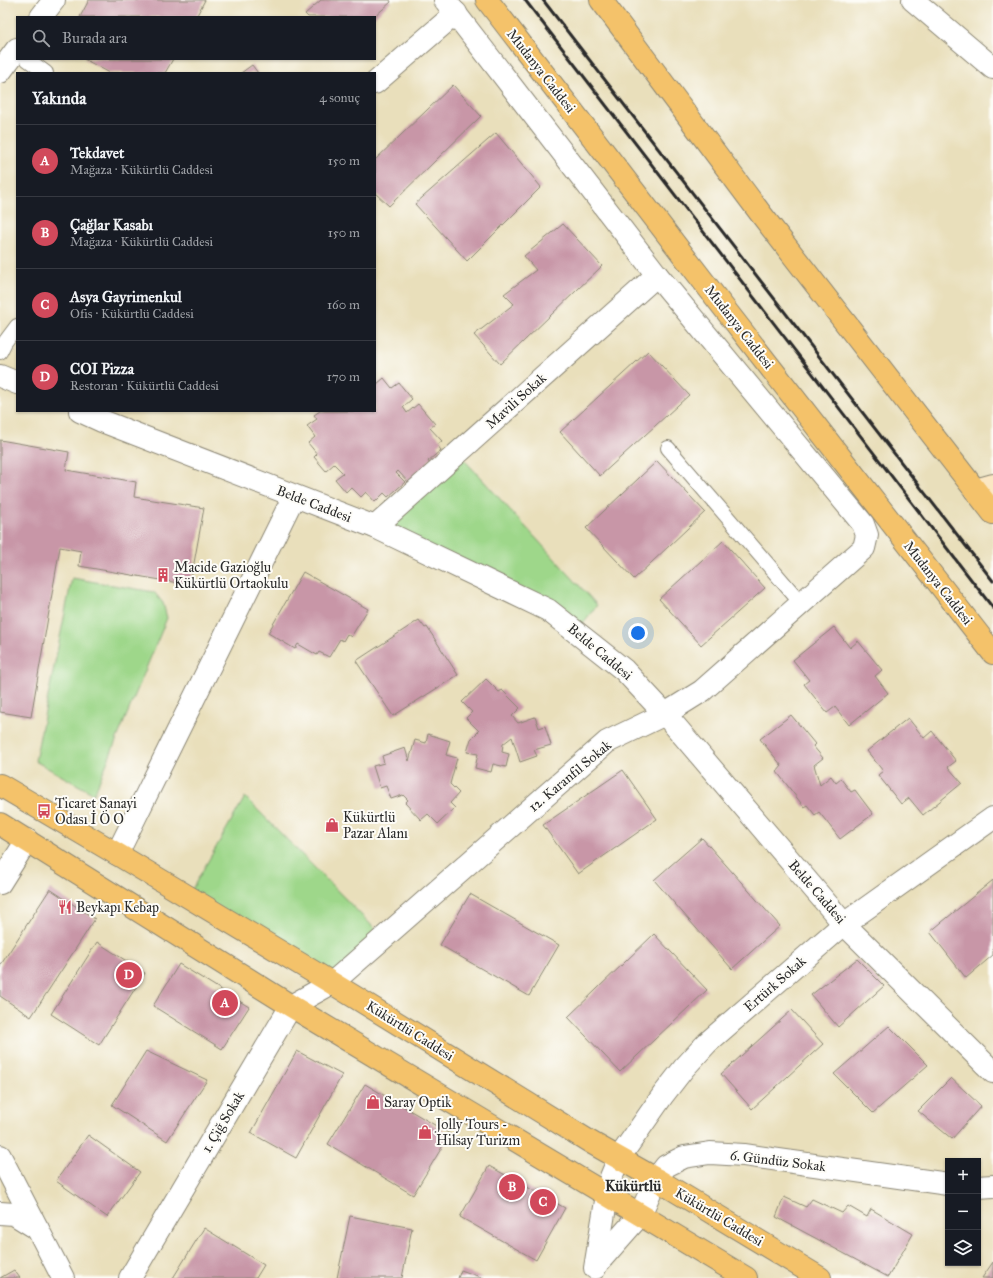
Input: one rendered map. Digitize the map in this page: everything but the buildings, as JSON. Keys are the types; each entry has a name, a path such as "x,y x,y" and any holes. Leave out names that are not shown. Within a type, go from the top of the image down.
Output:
{"main road":[{"name":"Mudanya Caddesi","path":"487,0 717,299 993,653"},
{"path":"601,0 760,214 984,488 993,512"},
{"name":"Kükürtlü Caddesi","path":"0,785 332,983 592,1143 656,1179 820,1278"},
{"path":"0,824 291,1006 746,1278"}],"street":[{"path":"42,16 54,0"},
{"path":"913,0 993,68"},
{"path":"376,82 451,7 657,275"},
{"path":"0,72 16,55"},
{"name":"Mavili Sokak","path":"375,527 657,275"},
{"name":"12. Karanfil Sokak","path":"332,983 607,742 665,714 702,691 864,548 867,535 863,524 657,275"},
{"path":"0,376 16,383"},
{"name":"Belde Caddesi","path":"85,412 106,416 294,496 375,527 548,610 624,670 665,714 844,924 993,1072"},
{"path":"117,854 294,496"},
{"name":"Ertürk Sokak","path":"594,1272 607,1194 611,1177 619,1158 663,1095 684,1068 707,1043 844,924 993,818"},
{"path":"0,883 27,840"},
{"path":"291,1006 332,983"},
{"name":"1. Çiğ Sokak","path":"130,1278 291,1006"},
{"name":"6. Gündüz Sokak","path":"594,1272 640,1215 656,1179 666,1166 684,1157 710,1153 744,1155 945,1184"},
{"path":"0,1186 3,1182 5,1172 2,1159"},
{"path":"2,1159 63,1278"},
{"path":"981,1187 993,1186"},
{"path":"0,1213 14,1214 38,1229"}],"lane":[{"path":"29,60 45,72"},
{"path":"0,352 5,342 16,327"},
{"path":"668,448 802,603"}],"green space":[{"path":"458,453 597,605 576,632 375,527"},
{"path":"72,578 154,592 163,603 167,618 94,794 35,761"},
{"path":"245,797 384,938 332,983 188,896"}],"railway":[{"path":"525,0 993,608"},
{"path":"543,0 993,581"}],"place":[{"name":"Macide Gazioğlu Kükürtlü Ortaokulu","path":"163,575"},
{"name":"Ticaret Sanayi Odası İ Ö O","path":"44,811"},
{"name":"Kükürtlü Pazar Alanı","path":"332,825"},
{"name":"Beykapı Kebap","path":"65,907"},
{"name":"COI Pizza","path":"129,975"},
{"name":"Tekdavet","path":"225,1003"},
{"name":"Saray Optik","path":"373,1102"},
{"name":"Jolly Tours - Hilsay Turizm","path":"425,1132"},
{"name":"Çağlar Kasabı","path":"512,1187"},
{"name":"Asya Gayrimenkul","path":"543,1202"}],"district":[{"name":"Kükürtlü","path":"633,1186"}]}
